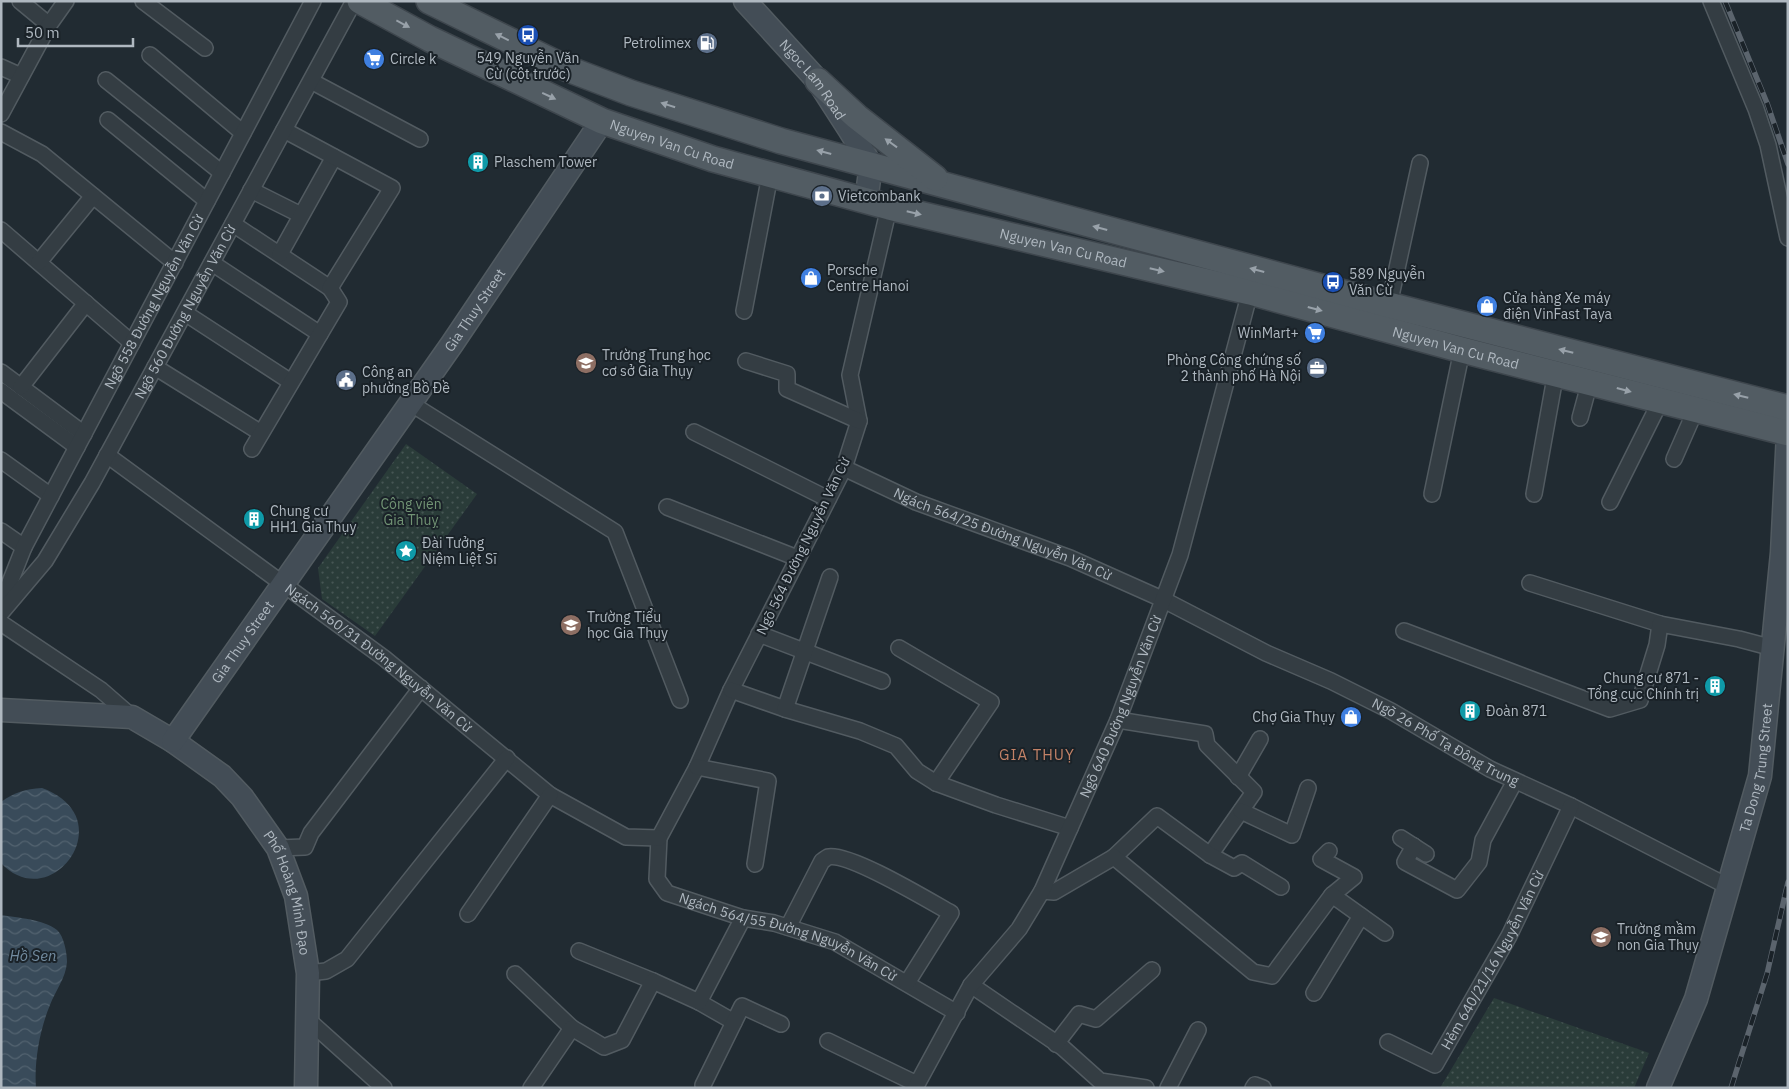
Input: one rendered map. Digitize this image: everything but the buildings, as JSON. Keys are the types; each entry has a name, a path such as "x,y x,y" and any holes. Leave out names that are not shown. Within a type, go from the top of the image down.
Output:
{"main road":[{"name":"Nguyen Van Cu Road","path":"360,1 493,70 602,121 713,159 878,204 1250,292 1462,350 1556,372 1788,433"},
{"name":"Nguyen Van Cu Road","path":"428,1 568,69 631,93 781,141 1389,305 1788,408"},
{"path":"818,81 857,117 943,185"}],"street":[{"path":"20,1 49,25"},
{"path":"1,114 49,25 66,1"},
{"path":"143,1 205,48"},
{"name":"Ngõ 558 Đường Nguyễn Văn Cừ","path":"1,605 24,547 313,1"},
{"name":"Ngõ 560 Đường Nguyễn Văn Cừ","path":"1,612 45,561 107,455 354,1"},
{"name":"Ngoc Lam Road","path":"745,1 818,81 871,165"},
{"path":"1711,1 1756,109 1768,145 1787,229"},
{"path":"150,54 243,133"},
{"path":"1,67 21,76"},
{"path":"106,80 222,173"},
{"path":"311,81 420,139"},
{"path":"108,120 207,201"},
{"name":"Gia Thuy Street","path":"173,741 282,582 410,403 602,121"},
{"path":"284,130 392,188 330,288"},
{"path":"1,132 42,154 175,263"},
{"path":"280,254 334,157"},
{"path":"1389,305 1420,163"},
{"path":"871,165 878,204"},
{"path":"744,311 770,175"},
{"path":"251,190 301,215"},
{"path":"39,262 93,196"},
{"name":"Ngõ 564 Đường Nguyễn Văn Cừ","path":"659,838 696,767 730,690 758,634 844,468 859,421 850,375 878,204"},
{"path":"233,224 330,288 338,302 252,449"},
{"path":"1,230 132,342"},
{"path":"212,264 320,334"},
{"name":"Ngõ 640 Đường Nguyễn Văn Cừ","path":"916,1086 971,985 1019,930 1042,891 1118,720 1180,555 1250,292"},
{"path":"21,387 86,303"},
{"path":"184,313 291,382"},
{"path":"1432,494 1462,350"},
{"path":"746,361 788,374 787,389 859,421"},
{"path":"155,367 261,433"},
{"path":"1,372 21,387 81,440"},
{"path":"1534,494 1556,372"},
{"path":"1580,418 1590,381"},
{"path":"1,391 81,440"},
{"path":"1610,502 1661,400"},
{"path":"410,403 615,532 680,700"},
{"path":"1674,459 1696,409"},
{"path":"694,432 828,499"},
{"name":"Ta Dong Trung Street","path":"1658,1088 1696,998 1730,887 1760,776 1782,553 1788,433"},
{"name":"Ngách 560/31 Đường Nguyễn Văn Cừ","path":"107,455 384,658 550,795 626,837 659,838"},
{"path":"1,460 51,496"},
{"name":"Ngách 564/25 Đường Nguyễn Văn Cừ","path":"844,468 916,502 1070,558 1162,599"},
{"path":"667,507 797,558"},
{"path":"1,531 24,547"},
{"path":"785,709 830,577"},
{"path":"1530,583 1660,624 1739,639 1773,648"},
{"name":"Ngõ 26 Phố Tạ Đông Trung","path":"1162,599 1266,653 1331,681 1391,711 1450,748 1515,781 1571,806 1730,887"},
{"path":"1,623 101,690 132,717"},
{"path":"1404,631 1610,709 1640,700 1657,645 1660,624"},
{"path":"758,634 882,681"},
{"path":"899,648 991,702 936,783"},
{"path":"278,848 305,847 310,834 421,688"},
{"path":"730,690 785,709 860,730 896,746 917,771 936,783 996,805 1070,828"},
{"path":"1,710 132,717"},
{"name":"Phố Hoàng Minh Đạo","path":"132,717 173,741 222,776 242,796 278,848 296,896 308,973 306,1088"},
{"path":"1118,720 1205,734 1206,746 1254,792 1210,854"},
{"path":"1238,777 1260,739"},
{"path":"308,973 326,971 347,959 507,758"},
{"path":"696,767 768,781 755,864"},
{"path":"1414,846 1405,862 1457,890 1479,862 1484,840 1515,781"},
{"path":"1240,811 1292,835 1308,788"},
{"path":"468,914 550,795"},
{"name":"Hẻm 640/21/16 Nguyễn Văn Cừ","path":"1388,1042 1435,1065 1509,936 1571,806"},
{"path":"1042,891 1054,892 1114,857 1157,816 1210,854 1234,868 1242,864 1281,887"},
{"name":"Ngách 564/55 Đường Nguyễn Văn Cừ","path":"659,838 658,879 668,893 743,918 788,927 835,942 957,1013"},
{"path":"1114,857 1253,972 1272,976 1332,895 1354,877 1322,859 1329,850"},
{"path":"788,927 822,861 829,857 842,858 884,876 952,913 907,983"},
{"path":"1332,895 1385,933"},
{"path":"1314,993 1361,916"},
{"path":"699,1002 743,918"},
{"path":"579,951 653,980 699,1002 734,1022"},
{"path":"1056,1044 1079,1014 1096,1019 1152,970"},
{"path":"515,974 572,1028 604,1046 622,1040 653,980"},
{"path":"971,985 1056,1044 1100,1081 1146,1088"},
{"path":"703,1085 742,1006 781,1024"},
{"path":"307,1019 384,1088"},
{"path":"531,1088 572,1028"},
{"path":"1168,1088 1198,1030"},
{"path":"828,1041 916,1086"},
{"path":"1253,1088 1255,1085 1263,1088"}],"green space":[{"name":"Công viên Gia Thuỵ","path":"406,444 477,494 375,636 322,599 318,568"},
{"path":"1494,998 1649,1053 1634,1088 1440,1088"}],"water":[{"path":"42,788 66,802 77,820 78,839 71,857 58,871 40,878 20,877 1,863 1,802 20,792"},
{"name":"Hồ Sen","path":"1,915 45,923 51,926 59,933 66,950 65,974 46,1014 41,1035 37,1056 36,1088 1,1088"}],"railway":[{"path":"1725,1 1767,103 1788,164"},
{"path":"1731,1088 1767,974 1788,882"}],"place":[{"name":"549 Nguyễn Văn Cừ (cột trước)","path":"528,35"},
{"name":"Petrolimex","path":"707,43"},
{"name":"Circle k","path":"374,59"},
{"name":"Plaschem Tower","path":"478,162"},
{"name":"Vietcombank","path":"822,196"},
{"name":"Porsche Centre Hanoi","path":"811,278"},
{"name":"589 Nguyễn Văn Cừ","path":"1333,282"},
{"name":"Cửa hàng Xe máy điện VinFast Taya","path":"1487,306"},
{"name":"WinMart+","path":"1315,333"},
{"name":"Trường Trung học cơ sở Gia Thụy","path":"586,363"},
{"name":"Phòng Công chứng số 2 thành phố Hà Nội","path":"1317,368"},
{"name":"Công an phường Bồ Đề","path":"346,380"},
{"name":"Chung cư HH1 Gia Thụy","path":"254,519"},
{"name":"Đài Tưởng Niệm Liệt Sĩ","path":"406,551"},
{"name":"Trường Tiểu học Gia Thụy","path":"571,625"},
{"name":"Chung cư 871 - Tổng cục Chính trị","path":"1715,686"},
{"name":"Đoàn 871","path":"1470,711"},
{"name":"Chợ Gia Thụy","path":"1351,717"},
{"name":"Trường mầm non Gia Thụy","path":"1601,937"}],"district":[{"name":"GIA THUỴ","path":"1037,754"}]}
